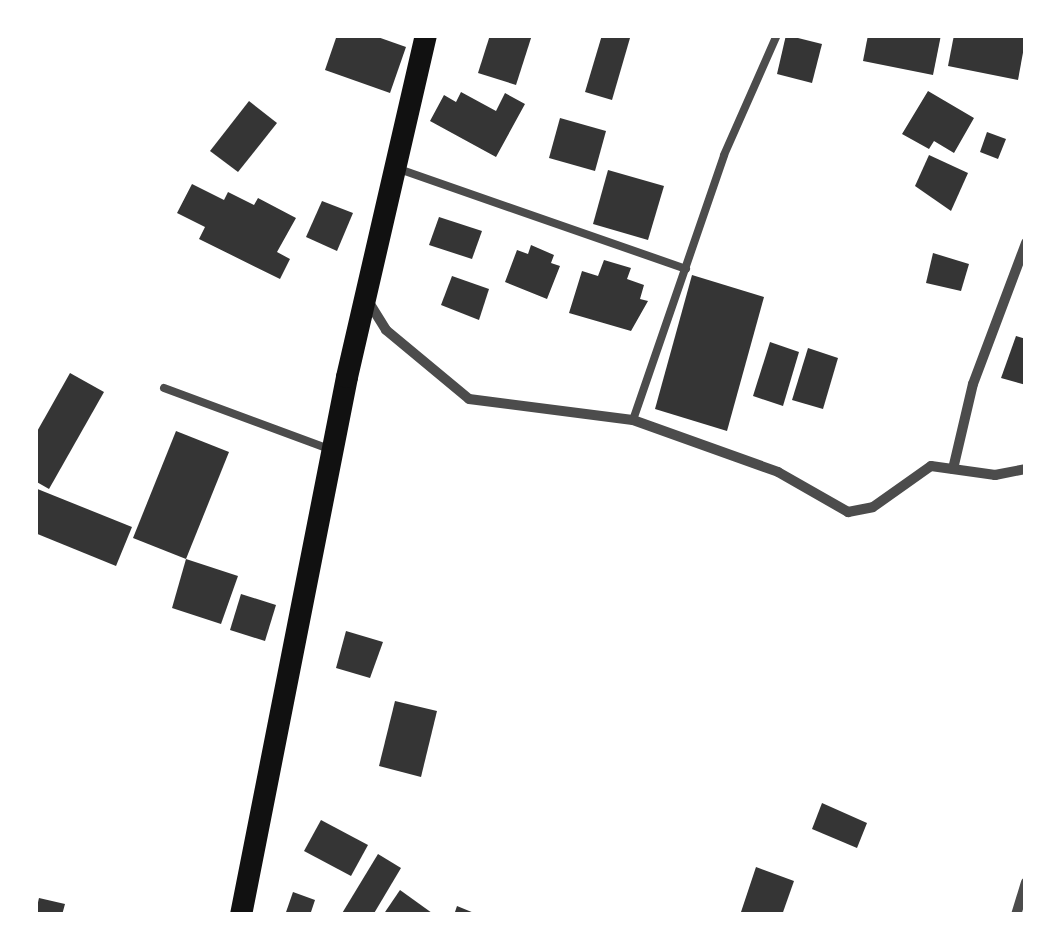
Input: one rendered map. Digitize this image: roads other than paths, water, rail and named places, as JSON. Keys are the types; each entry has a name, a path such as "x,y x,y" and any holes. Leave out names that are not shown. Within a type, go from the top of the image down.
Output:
{"main road":[{"path":"241,915 334,450 426,35"}],"street":[{"path":"953,469 973,384 1026,243"},
{"path":"368,301 386,330 469,400 633,420 778,472 856,513 928,466 994,475 1026,469"},
{"path":"1016,915 1026,882"}],"lane":[{"path":"633,420 724,156 777,35"},
{"path":"398,169 686,269"},
{"path":"164,388 334,450"}]}
